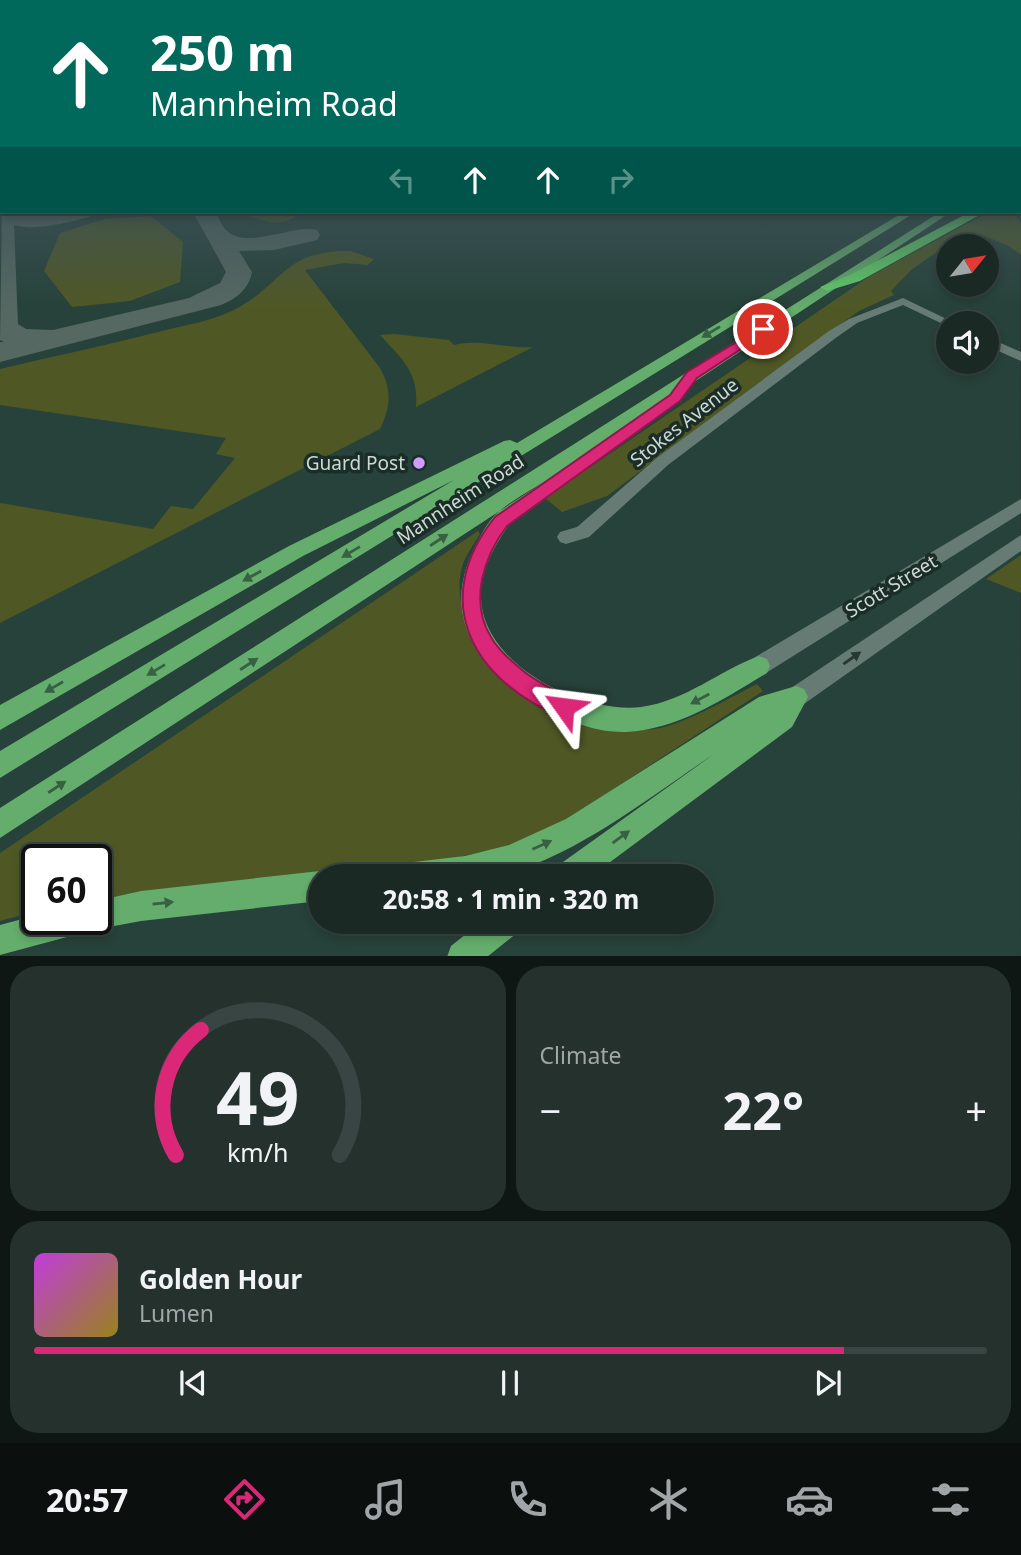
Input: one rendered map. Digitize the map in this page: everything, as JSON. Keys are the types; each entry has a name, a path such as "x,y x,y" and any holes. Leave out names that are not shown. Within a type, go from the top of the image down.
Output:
{"highway":[{"path":"827,287 855,278 967,219"}],"main road":[{"path":"769,297 779,281 876,219"},
{"name":"Mannheim Road","path":"0,765 900,219"},
{"name":"Mannheim Road","path":"0,824 936,219"},
{"path":"692,375 675,398 501,521 489,537 478,560 472,581 471,607 482,642 515,678 564,707 593,716 625,720 655,717 685,707 759,666"},
{"path":"0,718 296,551 488,453 555,427"},
{"path":"490,864 511,859 576,830 767,705 796,697"},
{"path":"584,864 783,719 796,697"},
{"path":"112,913 142,906 308,887"},
{"path":"463,956 491,934"},
{"path":"0,940 21,935"}],"street":[{"path":"903,301 936,317"},
{"name":"Stokes Avenue","path":"566,537 583,532 663,461 833,334 853,321 903,301"},
{"path":"999,347 1021,357"},
{"name":"Scott Street","path":"759,666 1021,505"},
{"name":"Scott Street","path":"796,697 1021,542"}],"shaded area":[{"path":"0,219 1020,219 1021,956 0,956"}],"green space":[{"path":"105,219 154,219 183,242 180,282 130,301 72,307 44,271 60,233"},
{"path":"258,219 293,219 281,222"},
{"path":"977,219 1018,219 1021,223 1021,255 999,242 999,234 948,234"},
{"path":"936,241 936,253 911,270 891,291 894,295 859,311 607,496 562,512 545,498 870,276"},
{"path":"350,251 374,259 368,265 344,263 305,270 384,376 389,398 380,429 0,623 0,503 153,529 171,506 193,509 235,458 216,454 226,438 0,405 0,369 217,317 251,300 297,262 328,252"},
{"path":"380,335 449,340 454,345 473,343 533,347 416,407 412,375 402,359"},
{"path":"478,531 480,534 465,559 460,574 460,594 466,619 478,646 495,670 516,690 540,706 567,718 596,726 625,730 654,729 692,717 757,684 763,691 565,821 502,848 449,859 405,864 308,864 308,875 112,897 112,844 21,844 21,915 0,921 0,853"},
{"path":"1021,555 1021,593 986,579"}],"taxiway":[{"path":"2,219 3,326 17,336 48,338"},
{"path":"15,219 30,221 47,219"},
{"path":"0,352 198,304 224,293 234,285 239,272 208,219"},
{"path":"219,237 240,244 252,244 308,235"}],"place":[{"name":"Guard Post","path":"419,463"}],"route":[{"path":"564,707 515,678 482,642 471,607 472,581 489,537 501,521 675,398 692,375 763,329"}]}
